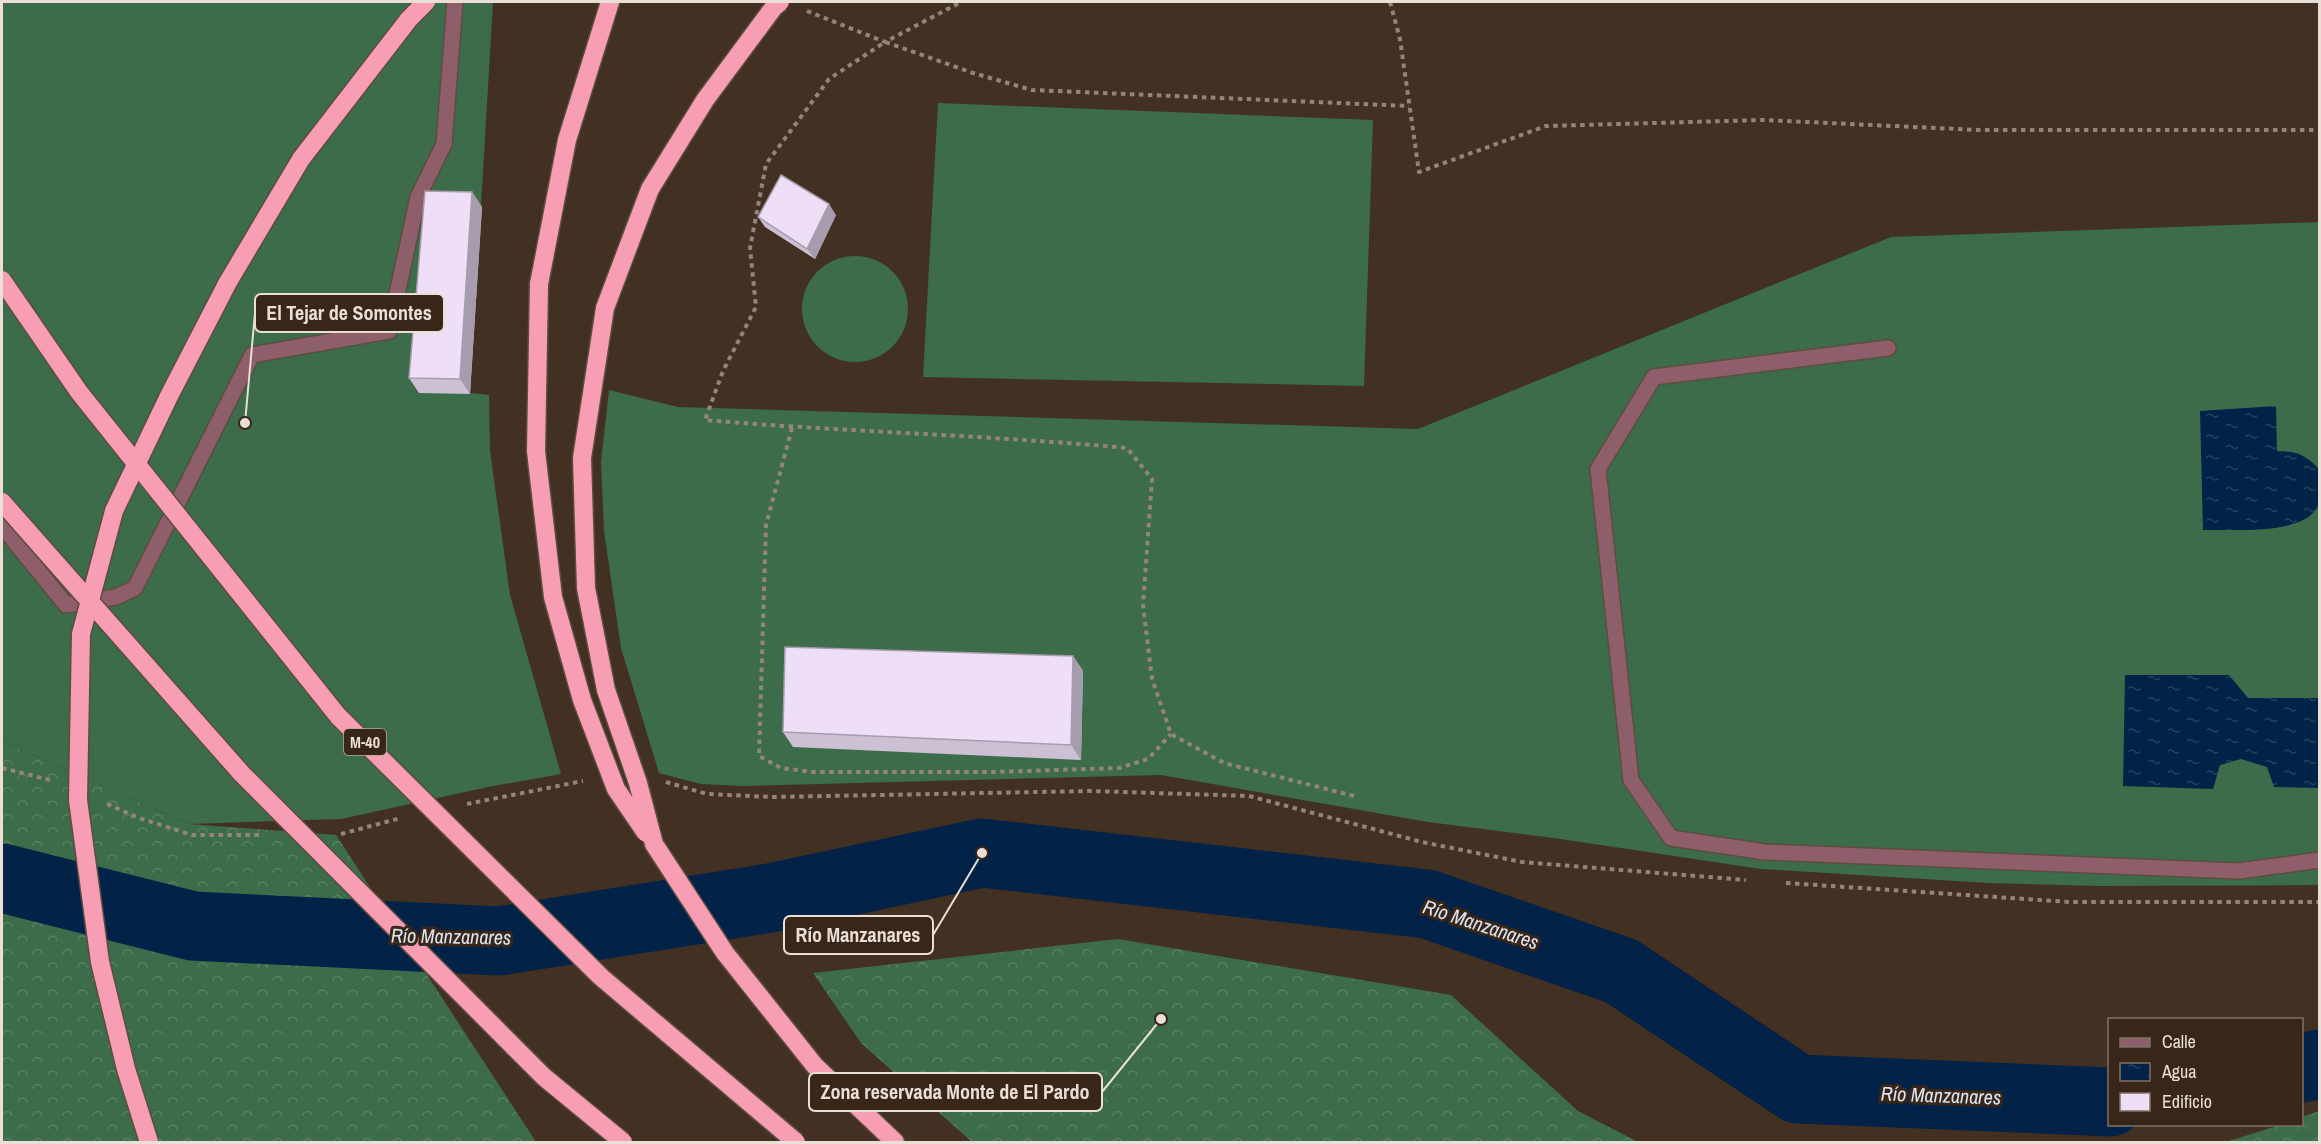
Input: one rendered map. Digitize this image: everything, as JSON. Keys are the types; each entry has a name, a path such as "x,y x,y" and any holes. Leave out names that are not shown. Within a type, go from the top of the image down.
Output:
{"highway":[{"path":"149,1143 126,1069 100,962 78,800 81,634 114,511 168,396 228,282 301,159 410,19 426,2"},
{"path":"609,2 567,141 539,284 536,450 554,597 582,700 616,789 725,953 815,1066 895,1143"},
{"path":"654,844 638,783 606,690 586,588 583,446 605,308 650,189 705,100 780,2"},
{"name":"M-40","path":"2,280 79,392 338,716 601,977 796,1143"},
{"path":"2,502 242,774 544,1077 623,1143"}],"lane":[{"path":"2,526 66,605 116,597 135,588 252,355 389,330 418,197 444,144 454,2"},
{"path":"1888,348 1654,378 1598,469 1631,780 1671,838 1765,852 2239,871 2319,860"}],"path":[{"path":"961,2 885,42 829,79 766,164 750,248 756,307 723,371 705,420 792,428 1057,441 1127,448 1152,479 1143,605 1152,679 1170,734 1224,763 1354,796"},
{"path":"1390,2 1400,39 1419,172 1546,126 1764,120 1979,130 2319,130"},
{"path":"802,10 973,73 1032,90 1409,106"},
{"path":"792,428 766,525 759,756 782,768 813,772 992,772 1119,768 1148,759 1170,734"},
{"path":"2,768 57,783"},
{"path":"463,805 585,781"},
{"path":"661,781 707,794 772,797 1092,791 1249,796 1422,842 1522,862 1758,881"},
{"path":"98,800 139,818 192,835 264,835"},
{"path":"336,835 407,817"},
{"path":"1781,883 2070,902 2319,902"}],"green space":[{"path":"2,2 493,2 470,393 489,395 490,451 510,595 561,774 488,787 341,819 189,824 2,742"},
{"path":"938,103 1373,120 1364,386 923,377"},
{"path":"2319,222 2319,885 2100,886 1988,883 1761,869 1428,822 1161,775 743,786 701,784 659,773 621,648 604,531 601,462 609,390 678,407 1418,429 1891,237"},
{"path":"855,256 875,260 892,272 904,289 908,309 904,329 892,346 875,358 855,362 835,358 818,346 806,329 802,309 806,289 818,272 835,260"},
{"path":"2,742 189,824 336,835 536,1142 2,1142"},
{"path":"1118,939 1451,995 1578,1111 1638,1142 972,1142 861,1043 813,973"},
{"path":"2319,1111 2319,1142 2226,1142 2277,1126 2303,1126 2303,1117"}],"water":[{"path":"2276,406 2277,451 2300,455 2319,469 2318,506 2310,516 2283,527 2203,530 2200,411"},
{"path":"2125,675 2229,675 2248,698 2319,698 2319,788 2274,787 2267,767 2241,759 2220,765 2213,789 2123,786"}],"building":[{"path":"781,175 829,204 807,249 758,217"},
{"path":"425,191 472,192 460,379 409,378"},
{"path":"785,647 1073,656 1071,745 783,732"}],"waterway":[{"name":"Río Manzanares","path":"2,878 193,926 499,941 770,898 982,853 1427,904 1621,971 1798,1089 2108,1102"},
{"name":"Río Manzanares","path":"2303,1068 2320,1064"}],"place":[{"name":"El Tejar de Somontes","path":"245,423"},
{"name":"Río Manzanares","path":"982,853"},
{"name":"Zona reservada Monte de El Pardo","path":"1161,1019"}]}
